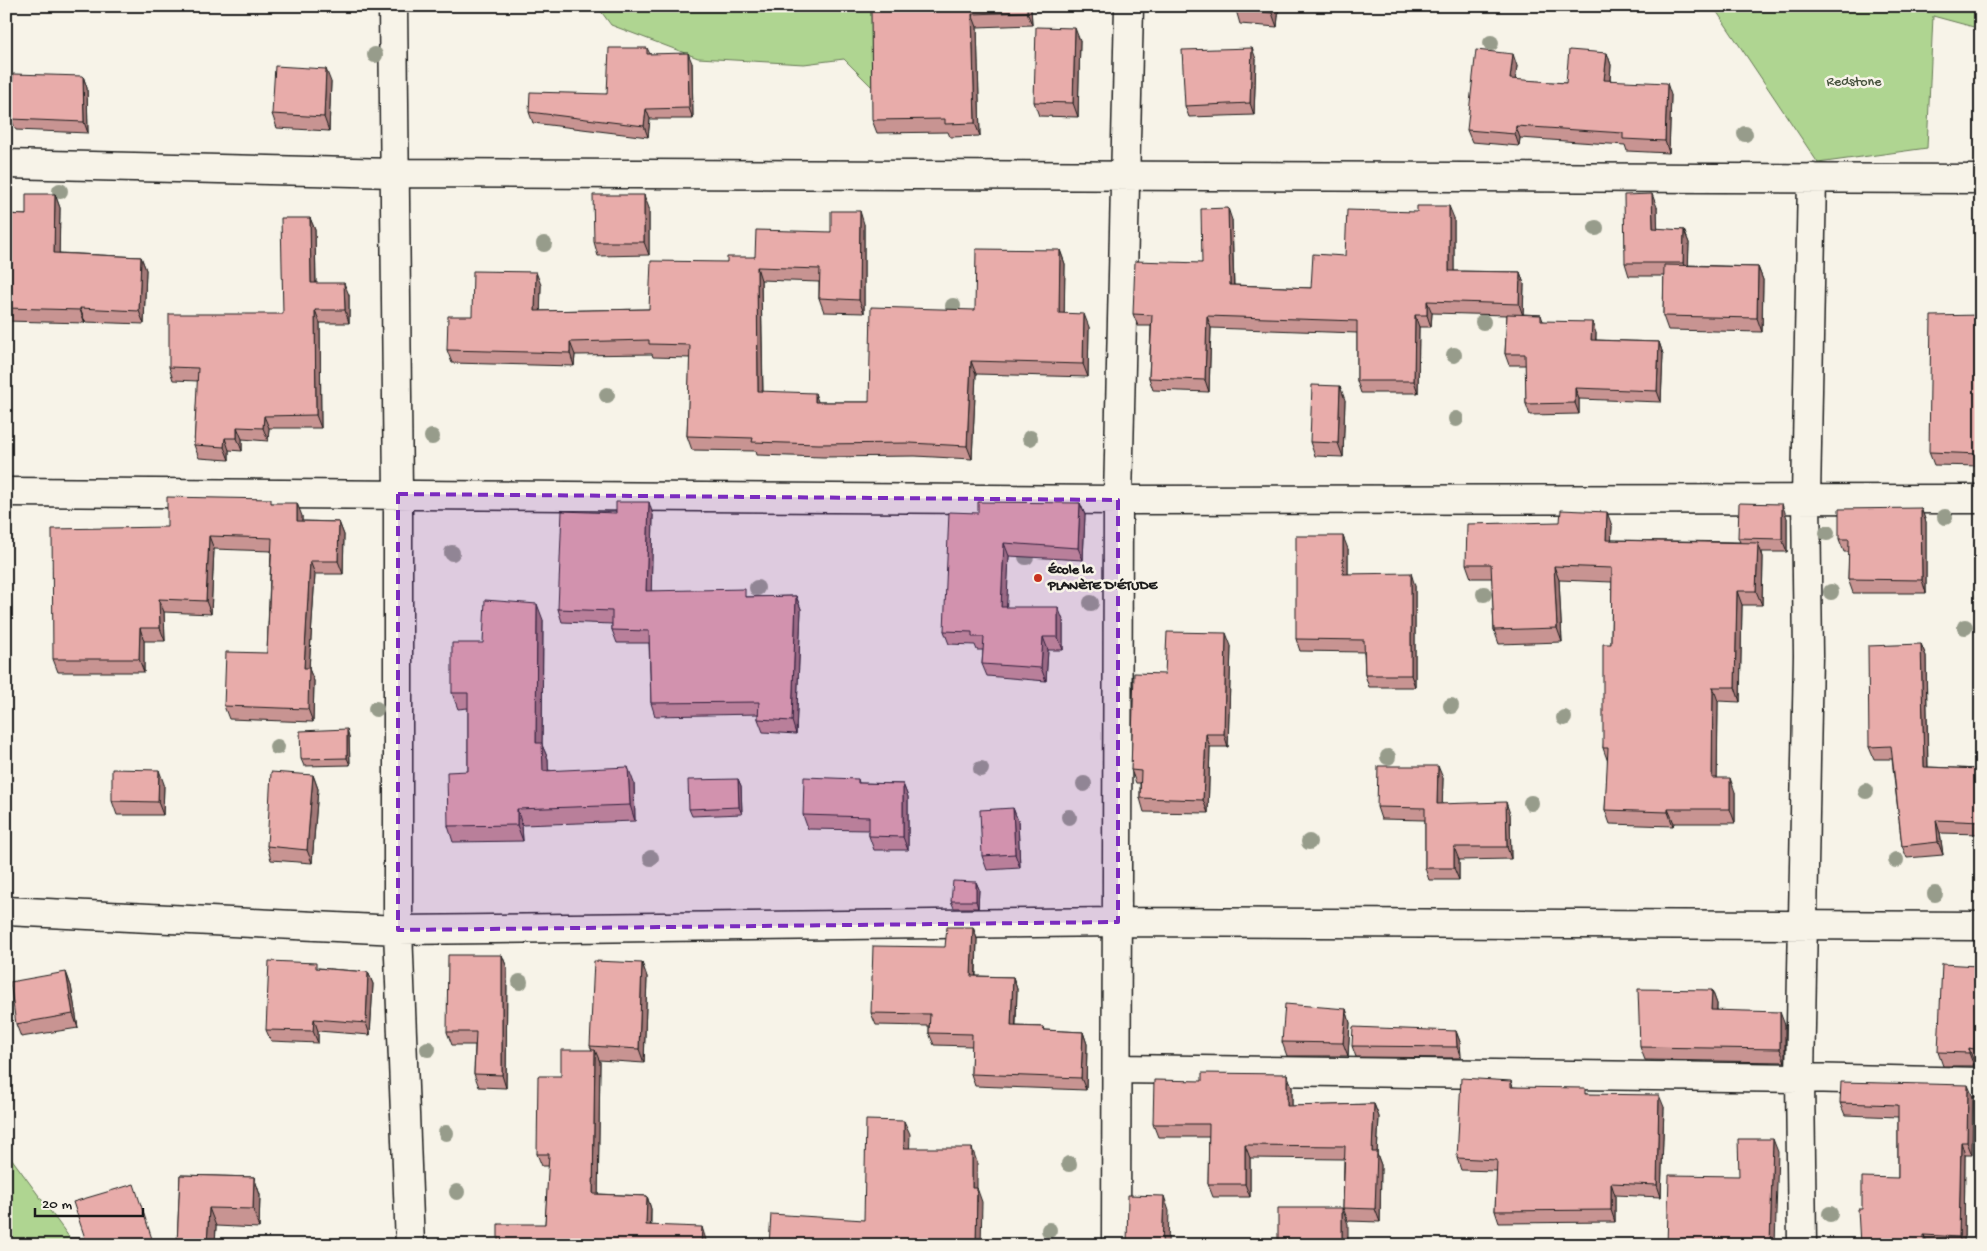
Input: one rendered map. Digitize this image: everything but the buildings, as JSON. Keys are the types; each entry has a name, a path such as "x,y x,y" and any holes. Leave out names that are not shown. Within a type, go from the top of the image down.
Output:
{"street":[{"path":"393,6 398,494 398,930 410,1245"},
{"path":"1116,1245 1118,500 1128,6"},
{"path":"6,164 394,172 1981,179"},
{"path":"1802,1245 1800,1078 1808,655 1806,498 1812,178"},
{"path":"6,492 1118,500 1981,499"},
{"path":"6,910 398,930 1118,922 1981,926"},
{"path":"1117,1068 1981,1082"}],"highlighted area":[{"path":"398,494 1118,500 1118,922 398,930"}],"green space":[{"path":"597,6 966,6 898,113 844,59 804,64 698,58 611,25"},
{"name":"Redstone","path":"1717,6 1981,6 1981,29 1933,16 1927,148 1818,163 1717,12"},
{"path":"6,1151 72,1241 72,1245 6,1245"}],"place":[{"name":"École la PLANÈTE D'ÉTUDE","path":"1038,578"}]}
